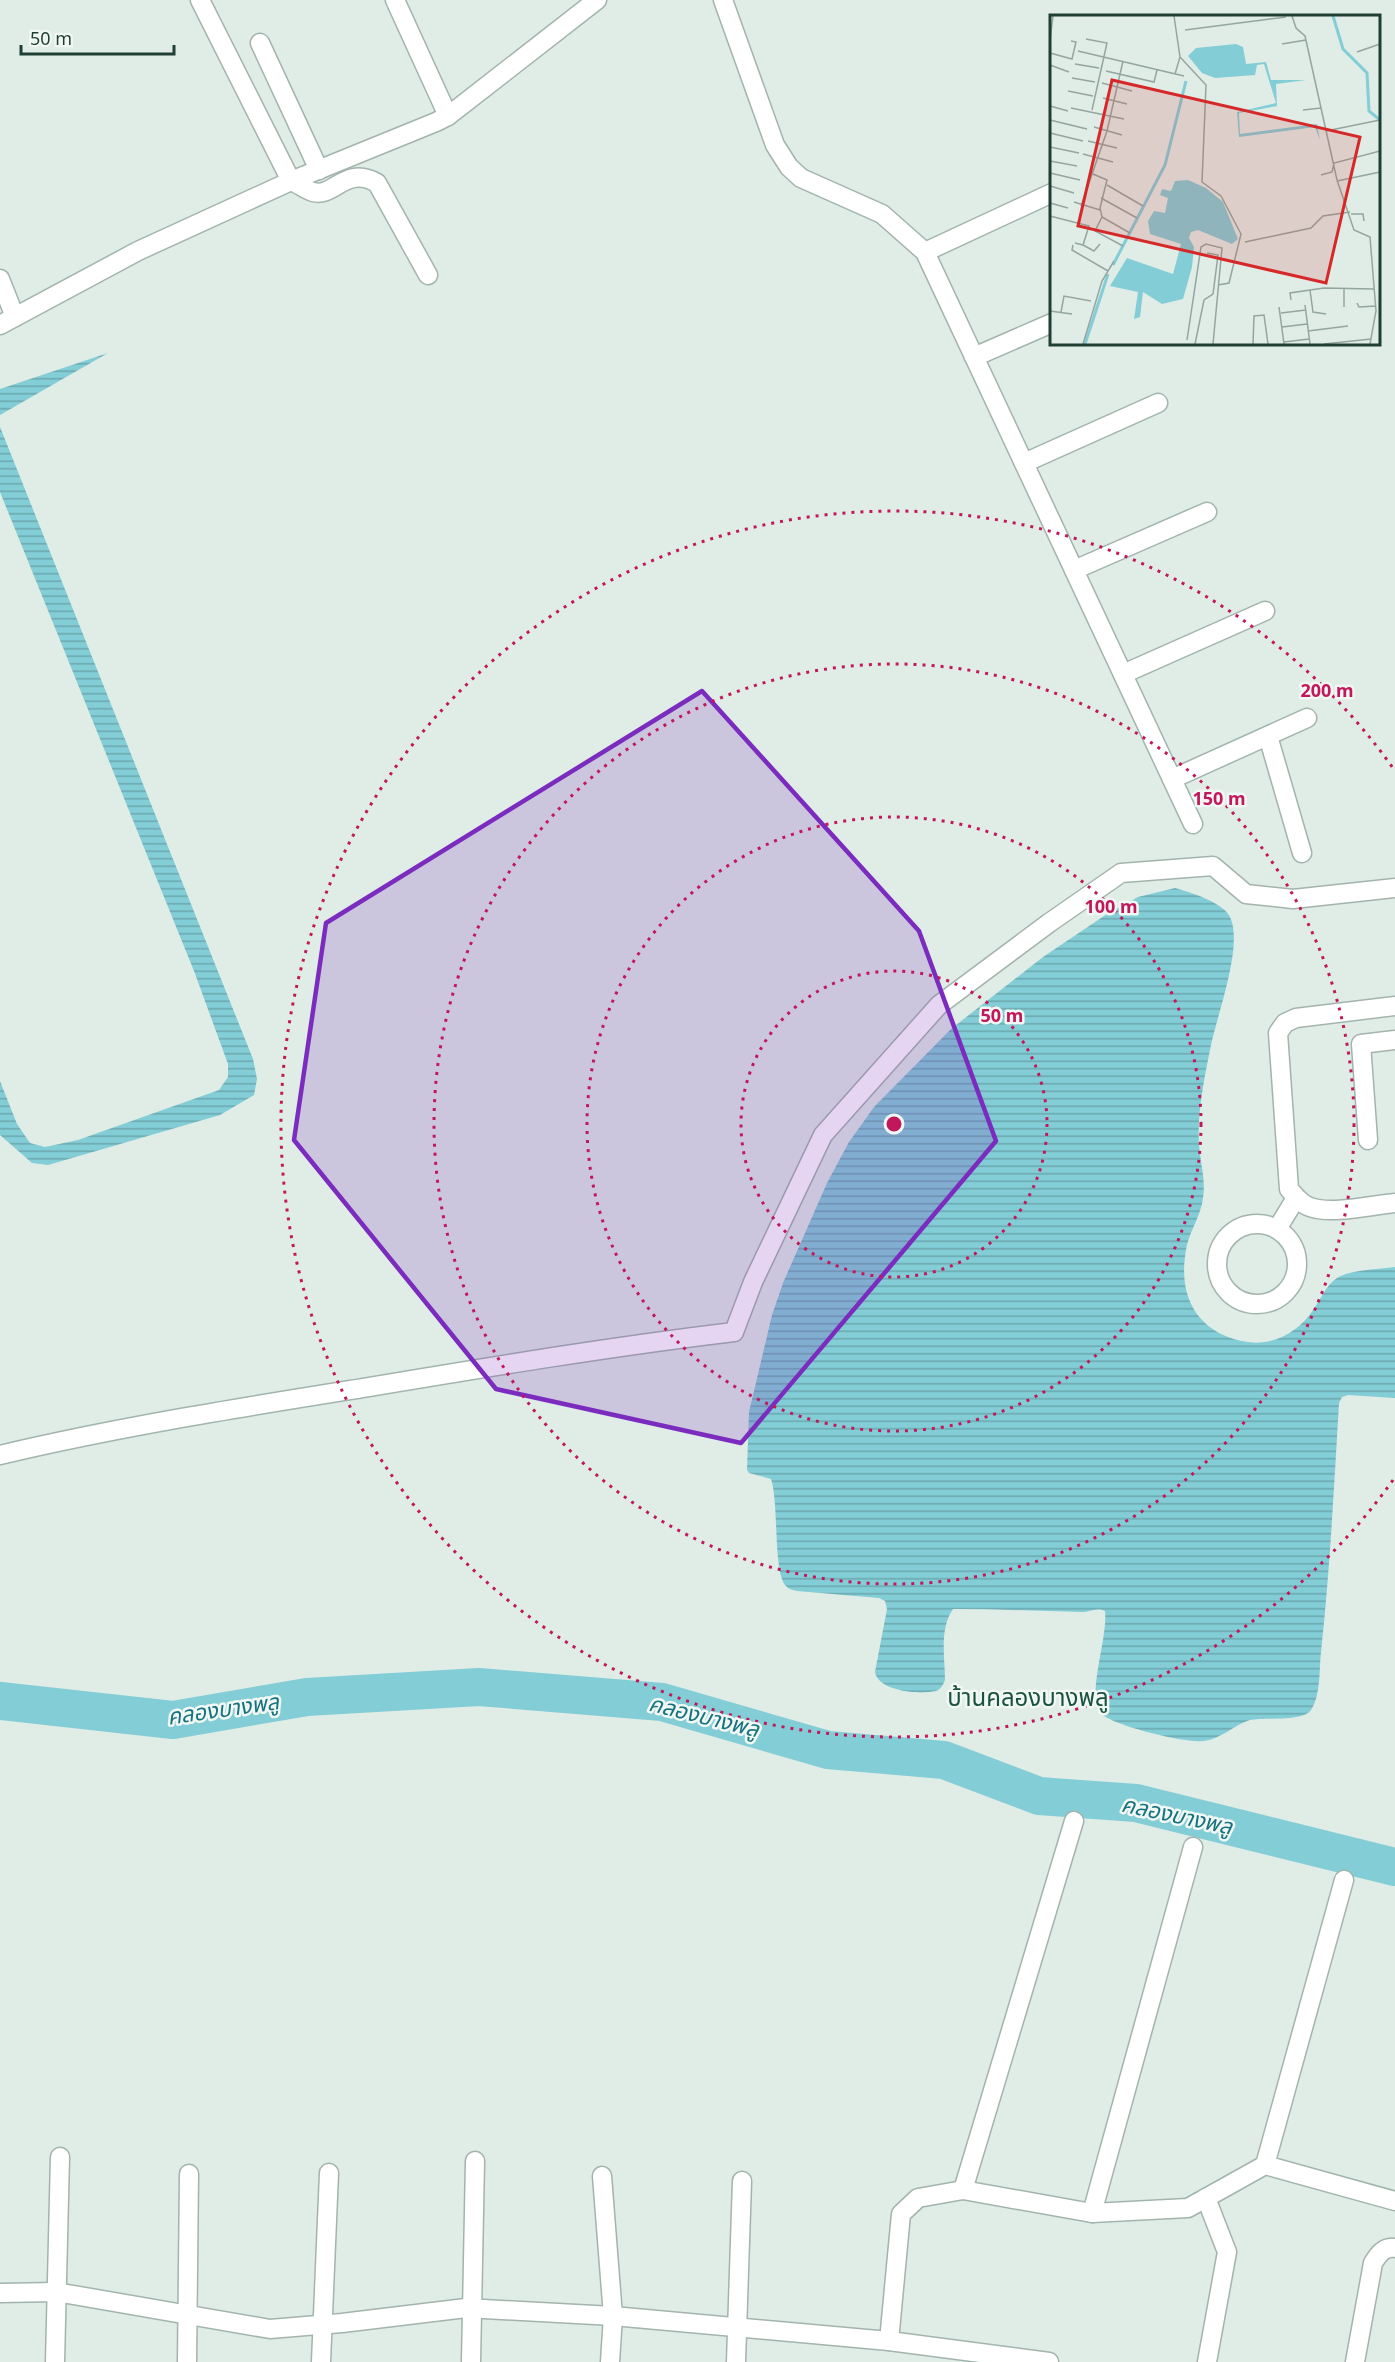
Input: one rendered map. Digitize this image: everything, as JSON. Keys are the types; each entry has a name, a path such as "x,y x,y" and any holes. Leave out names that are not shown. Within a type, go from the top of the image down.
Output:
{"street":[{"path":"200,0 291,181 314,192 324,191 345,179 366,177 377,183 428,276"},
{"path":"395,0 448,116"},
{"path":"0,279 8,321 138,251 291,181 448,116 597,0"},
{"path":"723,0 775,146 789,167 801,178 882,214 925,252 1193,824"},
{"path":"260,43 319,170"},
{"path":"925,252 1050,194"},
{"path":"974,357 1050,324"},
{"path":"1024,463 1158,403"},
{"path":"1074,570 1207,512"},
{"path":"1123,674 1264,611"},
{"path":"1172,779 1307,718"},
{"path":"1268,736 1302,854"},
{"path":"0,1455 73,1438 294,1399 619,1346 735,1332 753,1282 823,1135 939,1005 1121,873 1213,866 1246,894 1293,899 1395,888"},
{"path":"1395,1006 1296,1018 1285,1023 1278,1033 1289,1189 1308,1207 1323,1210 1395,1203"},
{"path":"1368,1140 1361,1044 1395,1040"},
{"path":"1276,1229 1296,1198"},
{"path":"1254,1224 1276,1229 1286,1235 1297,1256 1298,1267 1290,1288 1282,1297 1260,1305 1249,1304 1229,1293 1222,1284 1217,1261 1225,1240 1233,1232 1254,1224"},
{"path":"963,2190 1074,1821"},
{"path":"1092,2213 1193,1846"},
{"path":"1265,2165 1344,1880"},
{"path":"55,2362 60,2157"},
{"path":"471,2362 475,2161"},
{"path":"889,2341 902,2214 918,2198 963,2190 1092,2213 1188,2208 1265,2165 1395,2201"},
{"path":"187,2362 189,2174"},
{"path":"321,2362 329,2174"},
{"path":"602,2176 614,2316 610,2362"},
{"path":"736,2362 742,2181"},
{"path":"1206,2198 1227,2252 1207,2362"},
{"path":"1355,2362 1373,2263 1380,2252 1395,2248"},
{"path":"0,2294 56,2292 270,2329 472,2308 614,2316 889,2341 1049,2362"}],"highlighted area":[{"path":"702,691 919,931 996,1141 741,1443 496,1389 294,1140 326,923"}],"water":[{"path":"108,353 0,415 0,389"},
{"path":"0,427 253,1059 257,1079 254,1095 220,1115 48,1165 32,1163 0,1135 0,1081 17,1124 30,1143 45,1147 78,1140 219,1090 228,1077 228,1064 194,971 0,492"},
{"path":"1175,888 1205,898 1226,912 1230,917 1234,945 1228,982 1210,1050 1200,1109 1199,1144 1204,1191 1202,1204 1187,1245 1184,1263 1188,1296 1194,1309 1203,1321 1230,1338 1257,1343 1267,1342 1285,1336 1300,1325 1327,1288 1342,1275 1395,1267 1395,1398 1348,1395 1342,1397 1339,1403 1327,1590 1319,1682 1314,1704 1307,1714 1250,1720 1216,1738 1204,1741 1147,1732 1114,1721 1098,1710 1097,1675 1105,1621 1105,1611 1102,1610 1082,1612 953,1609 944,1634 945,1680 941,1688 929,1692 910,1692 883,1684 875,1672 887,1609 885,1601 879,1598 797,1591 786,1586 781,1577 779,1565 771,1479 749,1473 747,1470 749,1412 772,1315 783,1283 827,1183 849,1142 874,1107 951,1029 1043,957 1107,914 1138,897"}],"waterway":[{"name":"คลองบางพลู","path":"0,1701 173,1720 307,1697 479,1687 662,1702 828,1750 944,1760 1039,1796 1136,1803 1395,1867"}],"district":[{"name":"บ้านคลองบางพลู","path":"1028,1698"}]}
